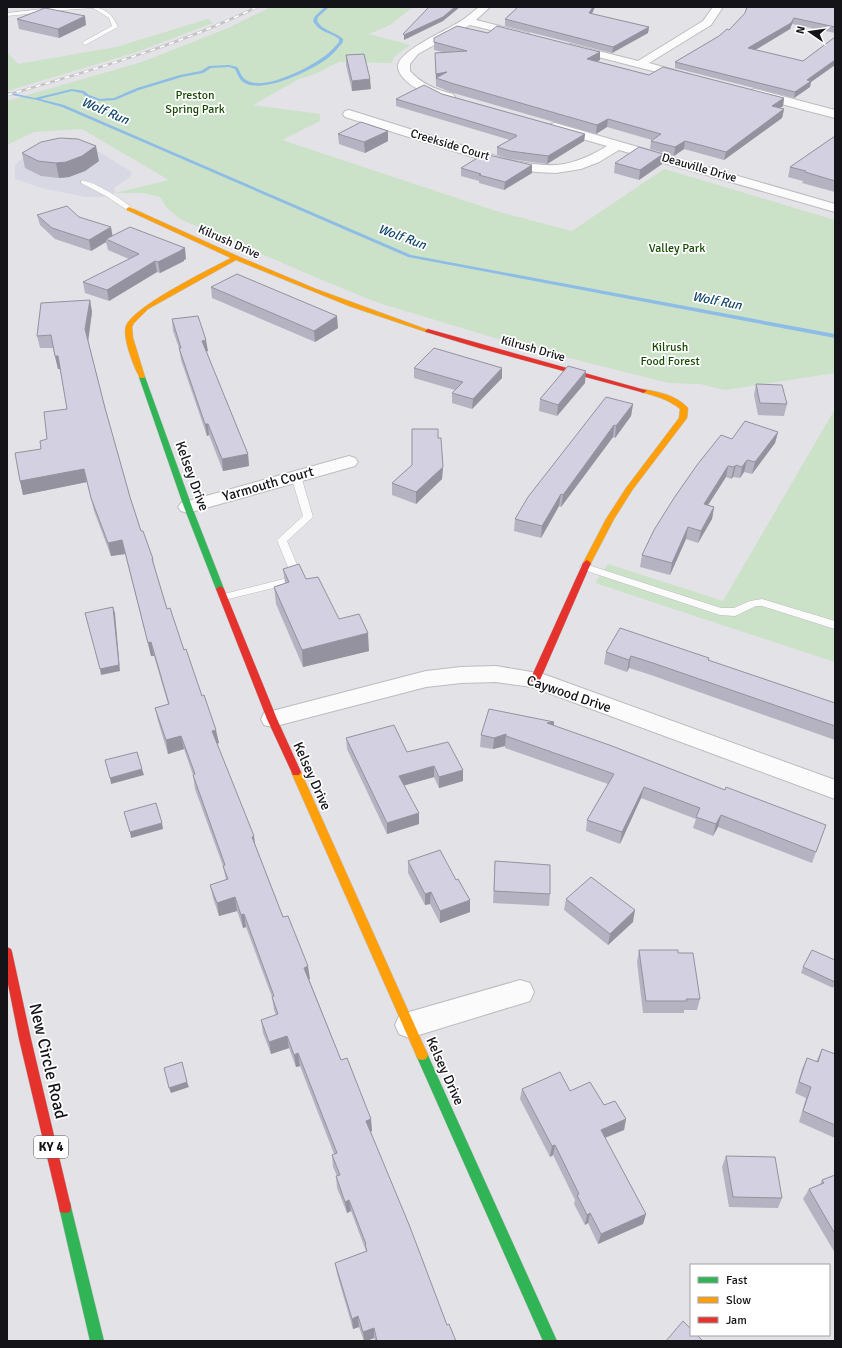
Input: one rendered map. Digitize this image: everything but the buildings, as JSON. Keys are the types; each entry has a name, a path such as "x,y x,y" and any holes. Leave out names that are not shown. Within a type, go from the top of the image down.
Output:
{"main road":[{"name":"Kilrush Drive","path":"129,210 235,258 383,317 496,351 615,384 666,396 682,405 684,408 683,418 679,425 630,488 610,519 585,567 535,680"},
{"name":"Kelsey Drive","path":"235,258 146,308 136,318 129,327 129,336 136,361 188,507 272,719 550,1341"},
{"name":"New Circle Road","path":"7,952 97,1341"}],"street":[{"path":"461,100 426,89 414,83 404,70 404,64 411,54 468,21 485,7"},
{"path":"640,64 707,23 718,7"},
{"path":"468,21 536,38"},
{"path":"558,44 700,80"},
{"path":"745,91 835,114"},
{"path":"820,110 830,102"},
{"name":"Creekside Court","path":"349,114 506,163 528,168 546,169 575,167 586,164 618,145"},
{"name":"Deauville Drive","path":"543,124 835,208"},
{"name":"Yarmouth Court","path":"188,507 349,462"},
{"name":"Caywood Drive","path":"272,719 426,680 461,675 496,674 535,680 835,790"},
{"path":"409,1025 520,992"}],"lane":[{"path":"8,15 64,8 94,7 111,17 115,26 85,43"},
{"path":"83,182 108,195 129,210"},
{"path":"224,597 298,579 282,540 308,517 296,476"},
{"path":"585,567 720,611 735,612 754,603 762,602 835,625"}],"shaded area":[{"path":"94,149 132,172 130,177 114,188 115,193 102,197 87,197 45,189 15,179 15,165 28,153"}],"green space":[{"path":"271,7 413,7 390,25 369,34 410,45 395,56 391,63 339,62 315,74 299,79 253,105 320,114 320,121 282,140 499,212 572,231 664,169 835,220 835,373 725,390 700,384 669,383 518,345 379,303 334,285 180,219 167,208 160,197 143,193 115,193 169,180 82,129 34,132 7,145 7,101 142,62 226,29"},
{"path":"208,19 213,23 134,53 7,91 7,52 18,64 116,47"},
{"path":"835,409 835,662 595,583 608,564 723,601"}],"waterway":[{"path":"37,98 72,90 83,92 88,96 100,100 115,99 138,89 181,76 202,72 210,67 229,66 236,68 246,82 254,84 275,82 318,63 329,55 341,42 341,39 338,36 324,30 315,21 316,17 327,7"},
{"name":"Wolf Run","path":"7,93 63,106 410,256 835,336"}],"railway":[{"path":"7,95 134,56 196,34 257,7"}],"traffic: fast":[{"path":"142,377 188,507 220,589"},
{"path":"422,1055 550,1341"},
{"path":"65,1207 97,1341"}],"traffic: slow":[{"path":"129,209 277,275 352,305 428,331"},
{"path":"142,377 129,338 129,327 132,322 146,308 235,258"},
{"path":"587,563 610,519 630,488 683,418 684,408 675,401 665,396 643,391"},
{"path":"296,772 422,1055"}],"traffic: jam":[{"path":"428,331 643,391"},
{"path":"535,680 587,563"},
{"path":"220,589 272,719 296,772"},
{"path":"7,952 25,1039 65,1207"}],"park label":[{"name":"Preston Spring Park","path":"195,102"},
{"name":"Valley Park","path":"677,248"},
{"name":"Kilrush Food Forest","path":"670,354"}]}
